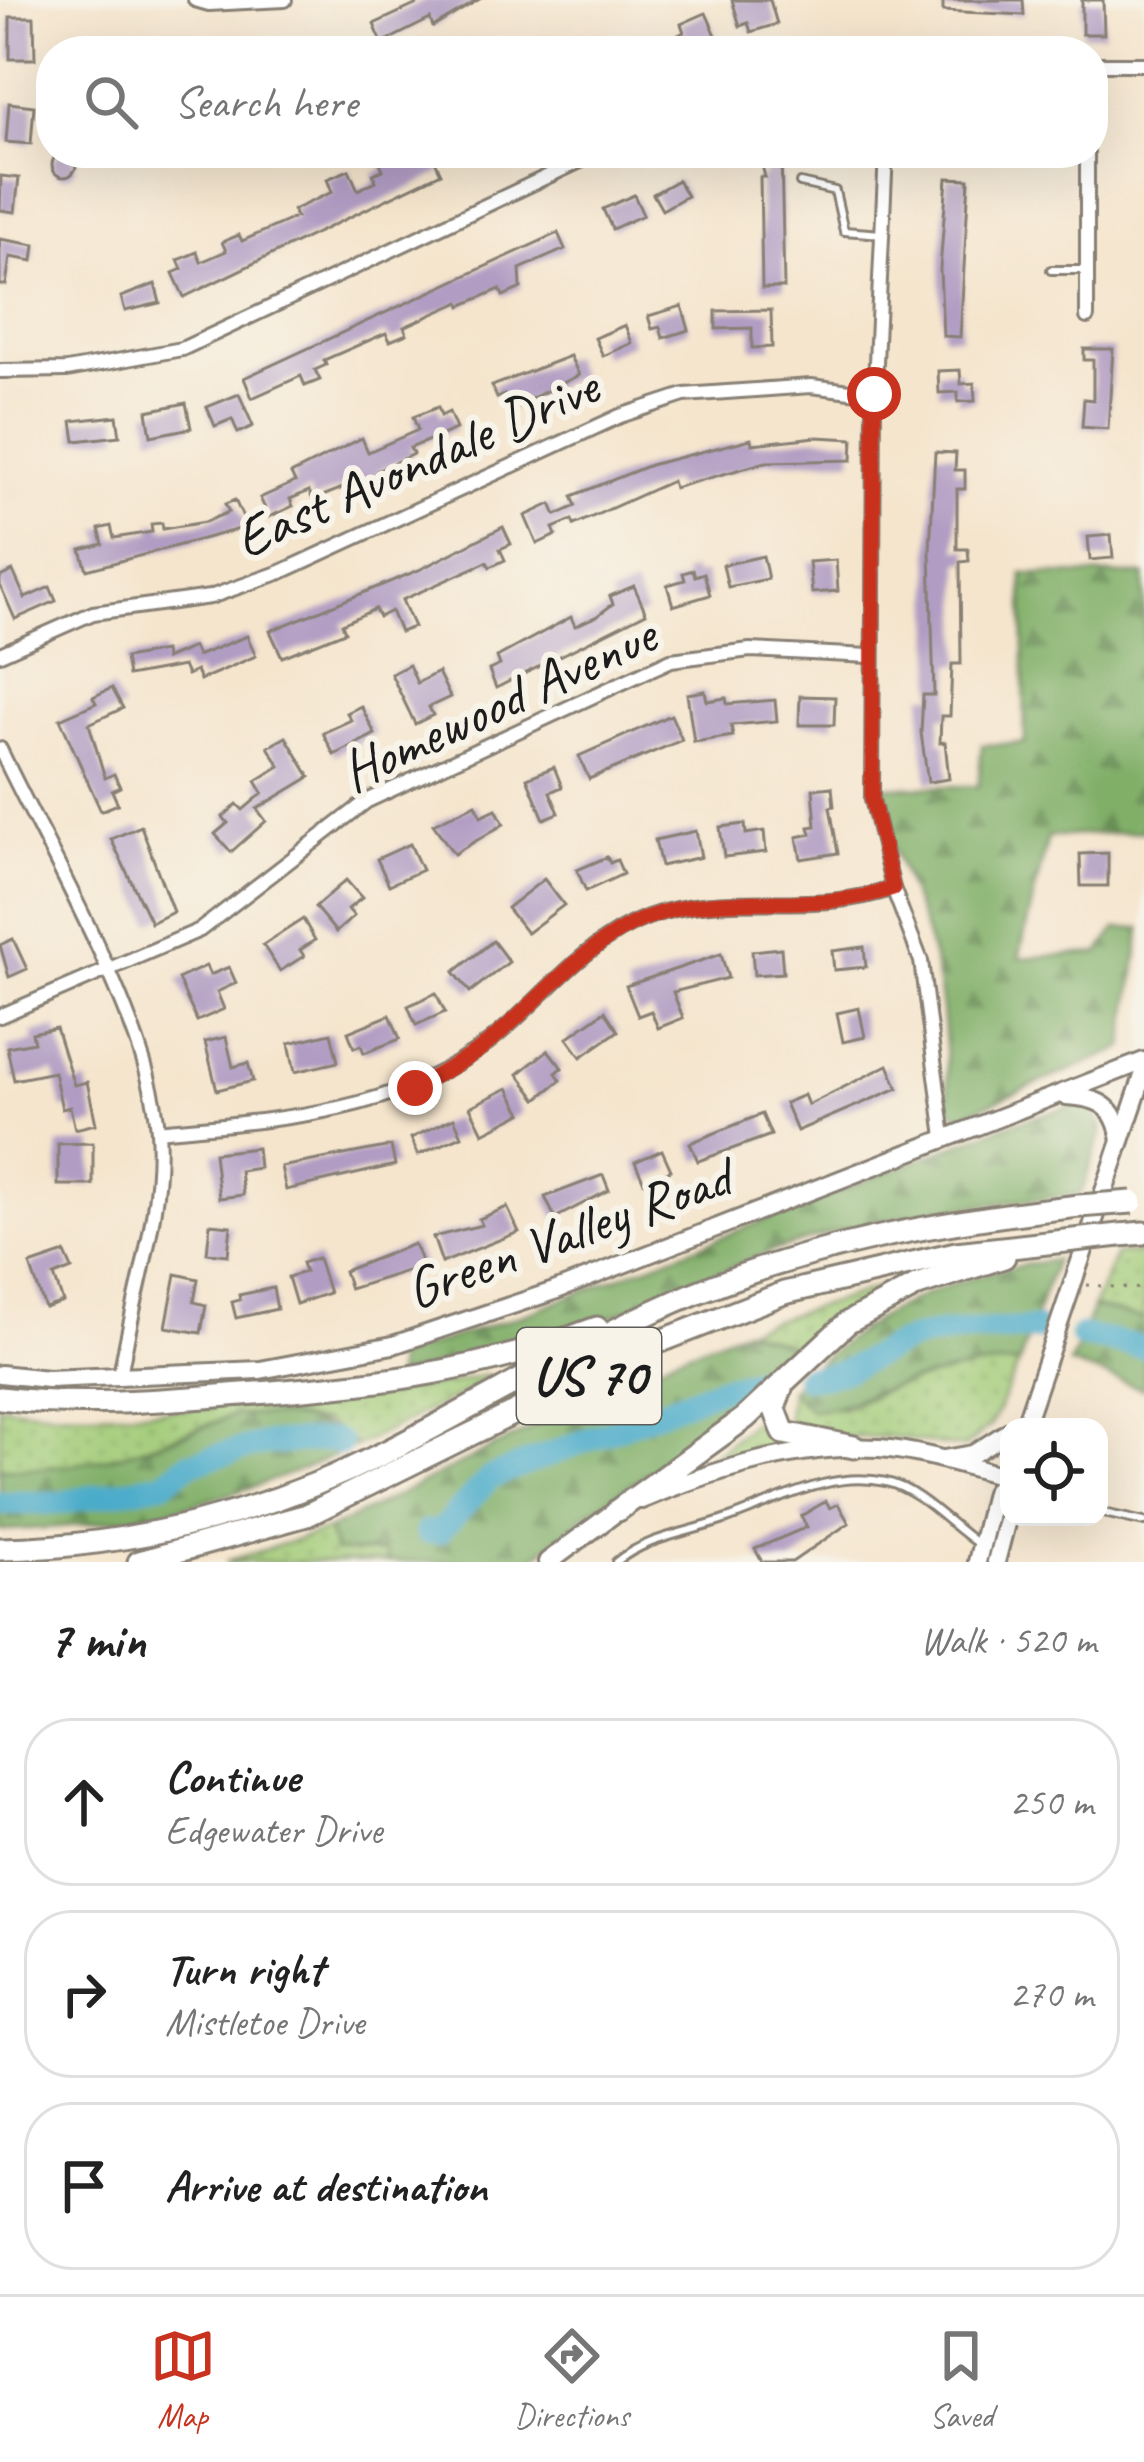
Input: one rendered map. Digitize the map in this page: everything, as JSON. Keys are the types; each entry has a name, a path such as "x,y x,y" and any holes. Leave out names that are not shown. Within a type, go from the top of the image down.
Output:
{"highway":[{"name":"US 70","path":"0,1549 160,1532 299,1491 382,1454 671,1303 844,1246 953,1222 1138,1201"},
{"name":"US 70","path":"139,1562 307,1515 656,1343 784,1293 894,1265 1144,1233"},
{"path":"618,1510 784,1384 847,1323 884,1300 1060,1242"},
{"path":"0,1398 121,1403 407,1382 485,1366 671,1303"},
{"path":"784,1384 775,1407 784,1433 854,1447"}],"main road":[{"name":"Green Valley Road","path":"0,1374 120,1377 308,1365 443,1331 1144,1061"},
{"path":"1026,1418 1144,1073"},
{"path":"1053,1096 1104,1102 1115,1115 1122,1139"},
{"path":"1122,1139 1144,1116"},
{"path":"939,1460 973,1454 1000,1436"},
{"path":"548,1562 618,1510 727,1468 854,1447 939,1460 1000,1477"},
{"path":"978,1553 994,1493 1000,1487"},
{"path":"996,1562 1005,1526"}],"street":[{"path":"204,2 285,0"},
{"path":"1108,64 1144,64"},
{"path":"0,371 67,370 182,349 564,168"},
{"path":"885,168 868,656 872,799 893,888 921,961 944,1137"},
{"path":"1087,168 1087,317"},
{"name":"East Avondale Drive","path":"0,654 93,613 210,597 281,572 620,416 683,395 811,386 874,394"},
{"name":"Homewood Avenue","path":"0,1016 200,930 367,801 671,661 750,650 868,656"},
{"path":"0,749 142,1057 158,1131 152,1207 120,1377"},
{"path":"158,1131 326,1114 415,1088 478,1050 605,938 649,917 703,904 842,902 893,888"}],"lane":[{"path":"800,183 836,190 844,231 882,235"},
{"path":"1051,270 1087,270"},
{"path":"616,1562 640,1545 728,1519 788,1492 844,1480 904,1488 978,1553"},
{"path":"1108,1514 1144,1522"}],"path":[{"path":"1073,1284 1144,1289"}],"green space":[{"path":"1023,574 1144,575 1144,831 1048,837 1019,958 1099,953 1116,929 1141,928 1124,1048 959,1116 949,1106 935,967 888,830 881,787 978,786 982,745 1025,743"},
{"path":"1081,1104 1092,1106 1103,1128 1081,1194 924,1212 848,1228 772,1251 582,1328 396,1376 395,1357 530,1312 1012,1123"},
{"path":"1144,1252 1144,1319 1093,1307 1116,1254"},
{"path":"1055,1260 1019,1364 937,1375 821,1409 810,1410 790,1390 847,1339 910,1301 980,1275"},
{"path":"925,1273 803,1350 745,1329"},
{"path":"1093,1307 1144,1319 1144,1389 1070,1364"},
{"path":"745,1329 803,1350 749,1405 588,1513 528,1562 388,1562 384,1552 335,1552 328,1530 676,1356"},
{"path":"984,1364 1019,1364 991,1425 964,1448 887,1437 811,1438 787,1420 790,1390 842,1409 895,1386"},
{"path":"487,1375 490,1380 357,1446 325,1422 234,1415 128,1453 51,1472 0,1468 0,1405 80,1413 159,1410 350,1397"},
{"path":"766,1411 773,1434 788,1448 695,1471"},
{"path":"234,1415 299,1418 357,1446 271,1481 183,1507 93,1523 0,1530 0,1468 91,1462"},
{"path":"328,1530 336,1552 384,1552 388,1562 225,1562"}],"building":[{"path":"426,0 478,0 433,27 430,19 396,36 379,36 374,24"},
{"path":"732,0 770,0 777,24 751,32 748,23 740,26"},
{"path":"943,0 1023,0 1024,15 943,11"},
{"path":"1082,0 1103,0 1104,34 1082,34"},
{"path":"706,13 716,36 676,36 684,32 681,24"},
{"path":"10,17 34,17 35,59 10,59"},
{"path":"9,103 34,106 31,144 6,142"},
{"path":"53,168 75,168 64,177"},
{"path":"438,168 441,173 184,297 173,273 182,269 178,260 197,252 201,262 226,251 222,242 239,235 242,241 296,217 293,210 332,192 327,179 349,170 358,190 376,181 373,174"},
{"path":"763,168 781,168 784,288 762,288 760,177 765,177"},
{"path":"1,176 19,178 15,212 0,210"},
{"path":"947,178 969,179 960,337 943,336 940,269"},
{"path":"678,180 687,196 662,210 653,194"},
{"path":"634,195 643,215 612,229 603,209"},
{"path":"558,233 565,249 520,269 521,288 503,296 500,289 461,306 460,302 404,327 407,334 390,341 386,333 324,360 326,365 315,370 320,380 305,386 301,376 252,398 244,378"},
{"path":"0,239 35,245 33,261 10,257 6,285 0,285"},
{"path":"155,284 160,303 125,311 121,297"},
{"path":"682,306 689,330 663,338 660,327 652,329 648,316"},
{"path":"771,310 772,347 752,348 752,328 716,329 716,311"},
{"path":"625,325 632,343 603,356 595,338"},
{"path":"1084,349 1113,349 1108,429 1082,427 1084,399 1093,400 1093,360 1084,360"},
{"path":"570,356 579,375 510,409 504,395 497,398 492,386"},
{"path":"960,370 961,384 974,383 975,401 958,402 958,392 939,393 938,371"},
{"path":"239,394 253,426 238,433 232,419 215,426 207,407"},
{"path":"186,403 191,428 151,436 147,411"},
{"path":"438,407 441,416 449,412 456,429 410,448 413,454 377,471 382,483 366,490 362,480 313,500 309,491 290,499 293,506 269,517 260,498 295,482 291,474 362,438 368,452 418,430 413,417"},
{"path":"117,416 120,436 75,441 72,421"},
{"path":"816,437 853,439 852,460 766,462 674,488 672,481 574,525 572,520 553,528 556,535 537,544 525,516 551,504 556,515 576,506 572,496 650,465 751,439 752,444"},
{"path":"935,452 956,453 955,470 965,470 965,489 957,489 957,549 968,549 969,561 960,562 961,664 952,664 950,716 941,716 940,743 945,742 949,779 928,782 921,733 923,695 934,695 930,551"},
{"path":"235,500 247,527 87,570 81,550 103,544 99,529 111,526 114,538 152,532 151,524 162,523 163,529 205,522 229,512 225,504"},
{"path":"503,527 511,544 500,549 505,560 490,567 487,562 402,600 414,627 400,632 391,611 379,617 375,609 342,624 345,632 282,657 270,631 419,570"},
{"path":"1111,535 1113,558 1090,560 1088,537"},
{"path":"763,556 768,579 728,587 723,565"},
{"path":"836,560 838,591 812,593 809,562"},
{"path":"693,570 695,576 704,573 710,595 673,606 667,585 685,580 683,573"},
{"path":"13,571 25,598 50,587 56,601 15,619 0,585 0,577"},
{"path":"634,586 646,613 496,688 489,670 500,665 497,657 571,617 575,626 597,616 613,604 610,596"},
{"path":"247,636 256,656 200,680 196,671 187,675 183,666 128,676 125,658 164,651 165,659 193,647 197,656"},
{"path":"409,665 417,683 438,672 450,697 429,707 433,715 415,724 391,674"},
{"path":"112,688 123,708 89,724 105,778 114,774 120,787 112,791 118,804 101,811 60,719 96,703 93,697"},
{"path":"705,691 707,701 726,698 727,704 775,700 777,721 731,725 733,736 694,742 687,694"},
{"path":"800,696 835,697 834,725 799,725"},
{"path":"361,706 375,734 334,755 323,733 351,720 347,713"},
{"path":"671,715 682,740 589,779 579,756"},
{"path":"286,737 310,777 257,809 266,821 231,852 215,834 228,823 223,817 237,804 243,810 263,793 256,781 280,766 268,747"},
{"path":"554,767 562,787 550,792 559,813 544,819 527,778"},
{"path":"832,787 834,806 830,807 838,853 801,859 797,837 811,834 809,827 816,826 813,789"},
{"path":"476,804 481,816 496,809 504,824 454,854 433,824"},
{"path":"745,824 746,834 764,831 766,852 724,857 720,827"},
{"path":"141,826 173,912 151,923 111,839"},
{"path":"696,831 701,857 661,866 655,840"},
{"path":"410,844 422,870 389,885 377,859"},
{"path":"1108,853 1108,886 1081,886 1080,854"},
{"path":"607,857 610,863 617,860 623,874 586,891 577,870"},
{"path":"544,879 564,905 527,933 507,908"},
{"path":"346,880 362,898 348,909 354,916 336,932 315,907"},
{"path":"303,919 315,940 300,950 304,956 280,971 263,945"},
{"path":"13,939 27,969 9,977 0,945"},
{"path":"493,941 509,962 470,992 454,972"},
{"path":"864,947 866,967 834,970 832,951"},
{"path":"781,948 783,973 754,975 752,951"},
{"path":"721,954 728,978 673,992 683,1018 658,1028 651,1011 638,1016 626,986"},
{"path":"206,966 210,975 229,967 236,983 217,992 224,1009 197,1021 178,979"},
{"path":"436,993 445,1012 416,1025 408,1006"},
{"path":"859,1008 865,1037 843,1042 837,1013"},
{"path":"605,1011 618,1031 581,1057 567,1038"},
{"path":"390,1015 400,1039 364,1053 361,1045 354,1048 348,1032"},
{"path":"56,1028 74,1085 87,1082 96,1124 75,1129 70,1107 62,1109 54,1072 14,1080 7,1047 34,1042 32,1033"},
{"path":"331,1033 338,1062 295,1072 289,1043"},
{"path":"226,1037 233,1067 248,1063 253,1081 217,1090 205,1042"},
{"path":"548,1050 562,1068 556,1073 561,1080 537,1099 518,1074"},
{"path":"888,1065 898,1088 797,1131 785,1103 804,1095 808,1105"},
{"path":"508,1088 522,1113 483,1133 470,1107"},
{"path":"762,1114 771,1135 698,1161 690,1143"},
{"path":"454,1118 462,1136 418,1155 411,1138"},
{"path":"93,1143 93,1185 58,1185 58,1144"},
{"path":"391,1146 395,1165 286,1190 281,1167"},
{"path":"257,1148 259,1168 240,1171 243,1195 219,1198 214,1153"},
{"path":"662,1150 671,1170 644,1182 635,1162"},
{"path":"603,1175 609,1190 555,1218 545,1197"},
{"path":"507,1207 519,1232 442,1263 433,1237 482,1225 479,1219"},
{"path":"210,1224 231,1226 228,1255 207,1253"},
{"path":"414,1244 423,1266 350,1289 344,1271"},
{"path":"65,1253 72,1269 54,1276 63,1302 45,1308 30,1265"},
{"path":"318,1258 329,1293 296,1304 288,1277 305,1272 302,1263"},
{"path":"176,1274 198,1279 194,1302 206,1305 201,1333 166,1327"},
{"path":"273,1288 277,1309 236,1318 232,1302 240,1300 239,1295"},
{"path":"826,1501 830,1508 838,1504 849,1523 792,1562 762,1562 755,1549 807,1527 801,1516"}],"waterway":[{"path":"806,1377 854,1367 922,1337 1037,1329"},
{"path":"1081,1336 1144,1347"},
{"path":"427,1532 439,1532 490,1478 719,1388 759,1379"},
{"path":"0,1503 60,1503 163,1483 190,1463 263,1444 332,1440 340,1444"}],"route":[{"path":"415,1088 478,1050 605,938 649,917 703,904 842,902 893,888 872,799 868,656 874,394"}]}
